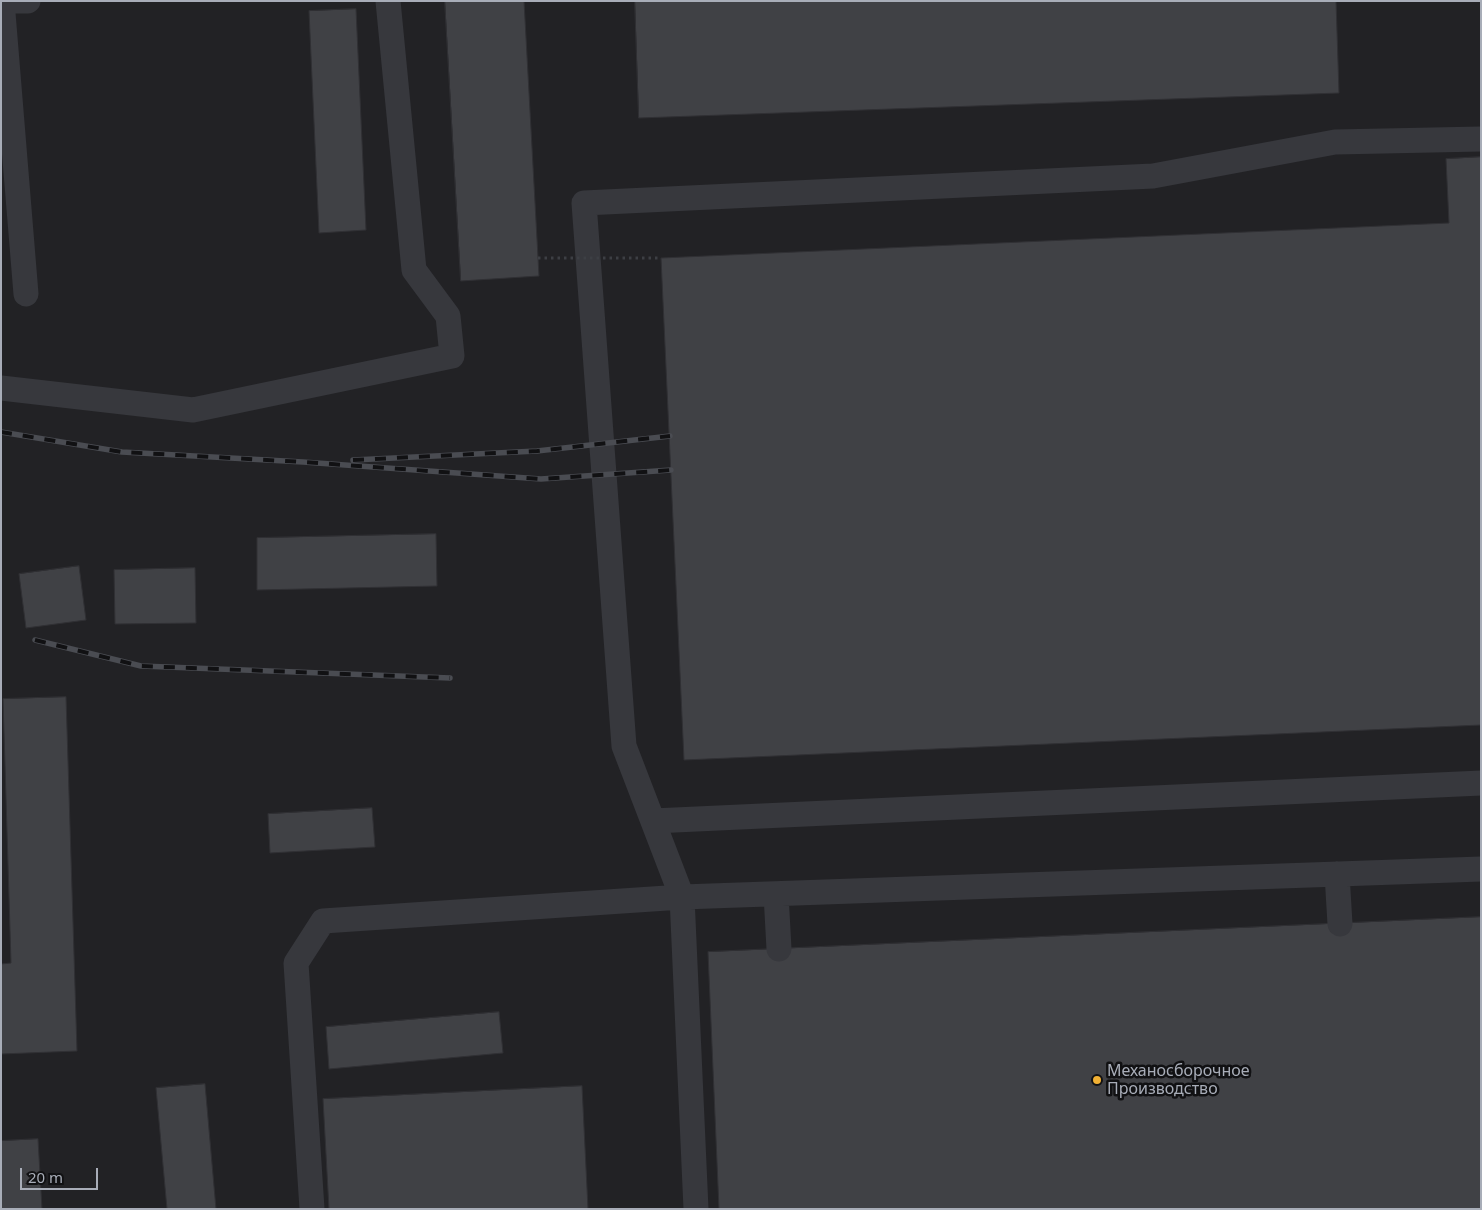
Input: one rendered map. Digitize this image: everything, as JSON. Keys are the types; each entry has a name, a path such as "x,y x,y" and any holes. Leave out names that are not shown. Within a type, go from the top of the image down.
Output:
{"lane":[{"path":"26,294 2,2 28,1"},
{"path":"1,388 194,410 452,356 448,316 414,270 388,1"},
{"path":"696,1209 682,897 624,746 584,203 1153,176 1335,142 1481,139"},
{"path":"653,821 1481,783"},
{"path":"312,1209 296,963 323,921 682,897 1481,869"},
{"path":"1337,874 1340,924"},
{"path":"776,894 779,949"}],"path":[{"path":"538,258 661,258"}],"shaded area":[{"path":"1,1 1481,1 1481,1209 1,1209"}],"building":[{"path":"445,1 524,1 539,276 461,281"},
{"path":"635,1 1336,1 1339,93 639,118"},
{"path":"356,9 366,230 319,233 309,11"},
{"path":"1481,157 1481,725 684,760 661,258 1449,223 1446,159"},
{"path":"436,534 437,586 257,590 257,538"},
{"path":"79,566 86,620 26,628 19,574"},
{"path":"195,568 196,623 115,624 114,570"},
{"path":"66,697 77,1051 1,1054 1,964 11,963 3,699"},
{"path":"372,808 375,847 270,853 268,814"},
{"name":"Механосборочное Производство","path":"1481,917 1481,1209 719,1209 708,952"},
{"path":"499,1012 503,1053 329,1069 326,1027"},
{"path":"205,1084 216,1209 167,1209 156,1088"},
{"path":"582,1086 588,1209 329,1209 323,1099"},
{"path":"38,1139 42,1209 1,1209 1,1141"}],"railway":[{"path":"1,432 122,452 303,462 541,479 671,470"},
{"path":"353,460 537,451 670,436"},
{"path":"35,640 141,666 450,678"}],"place":[{"name":"Механосборочное Производство","path":"1097,1080"}]}
